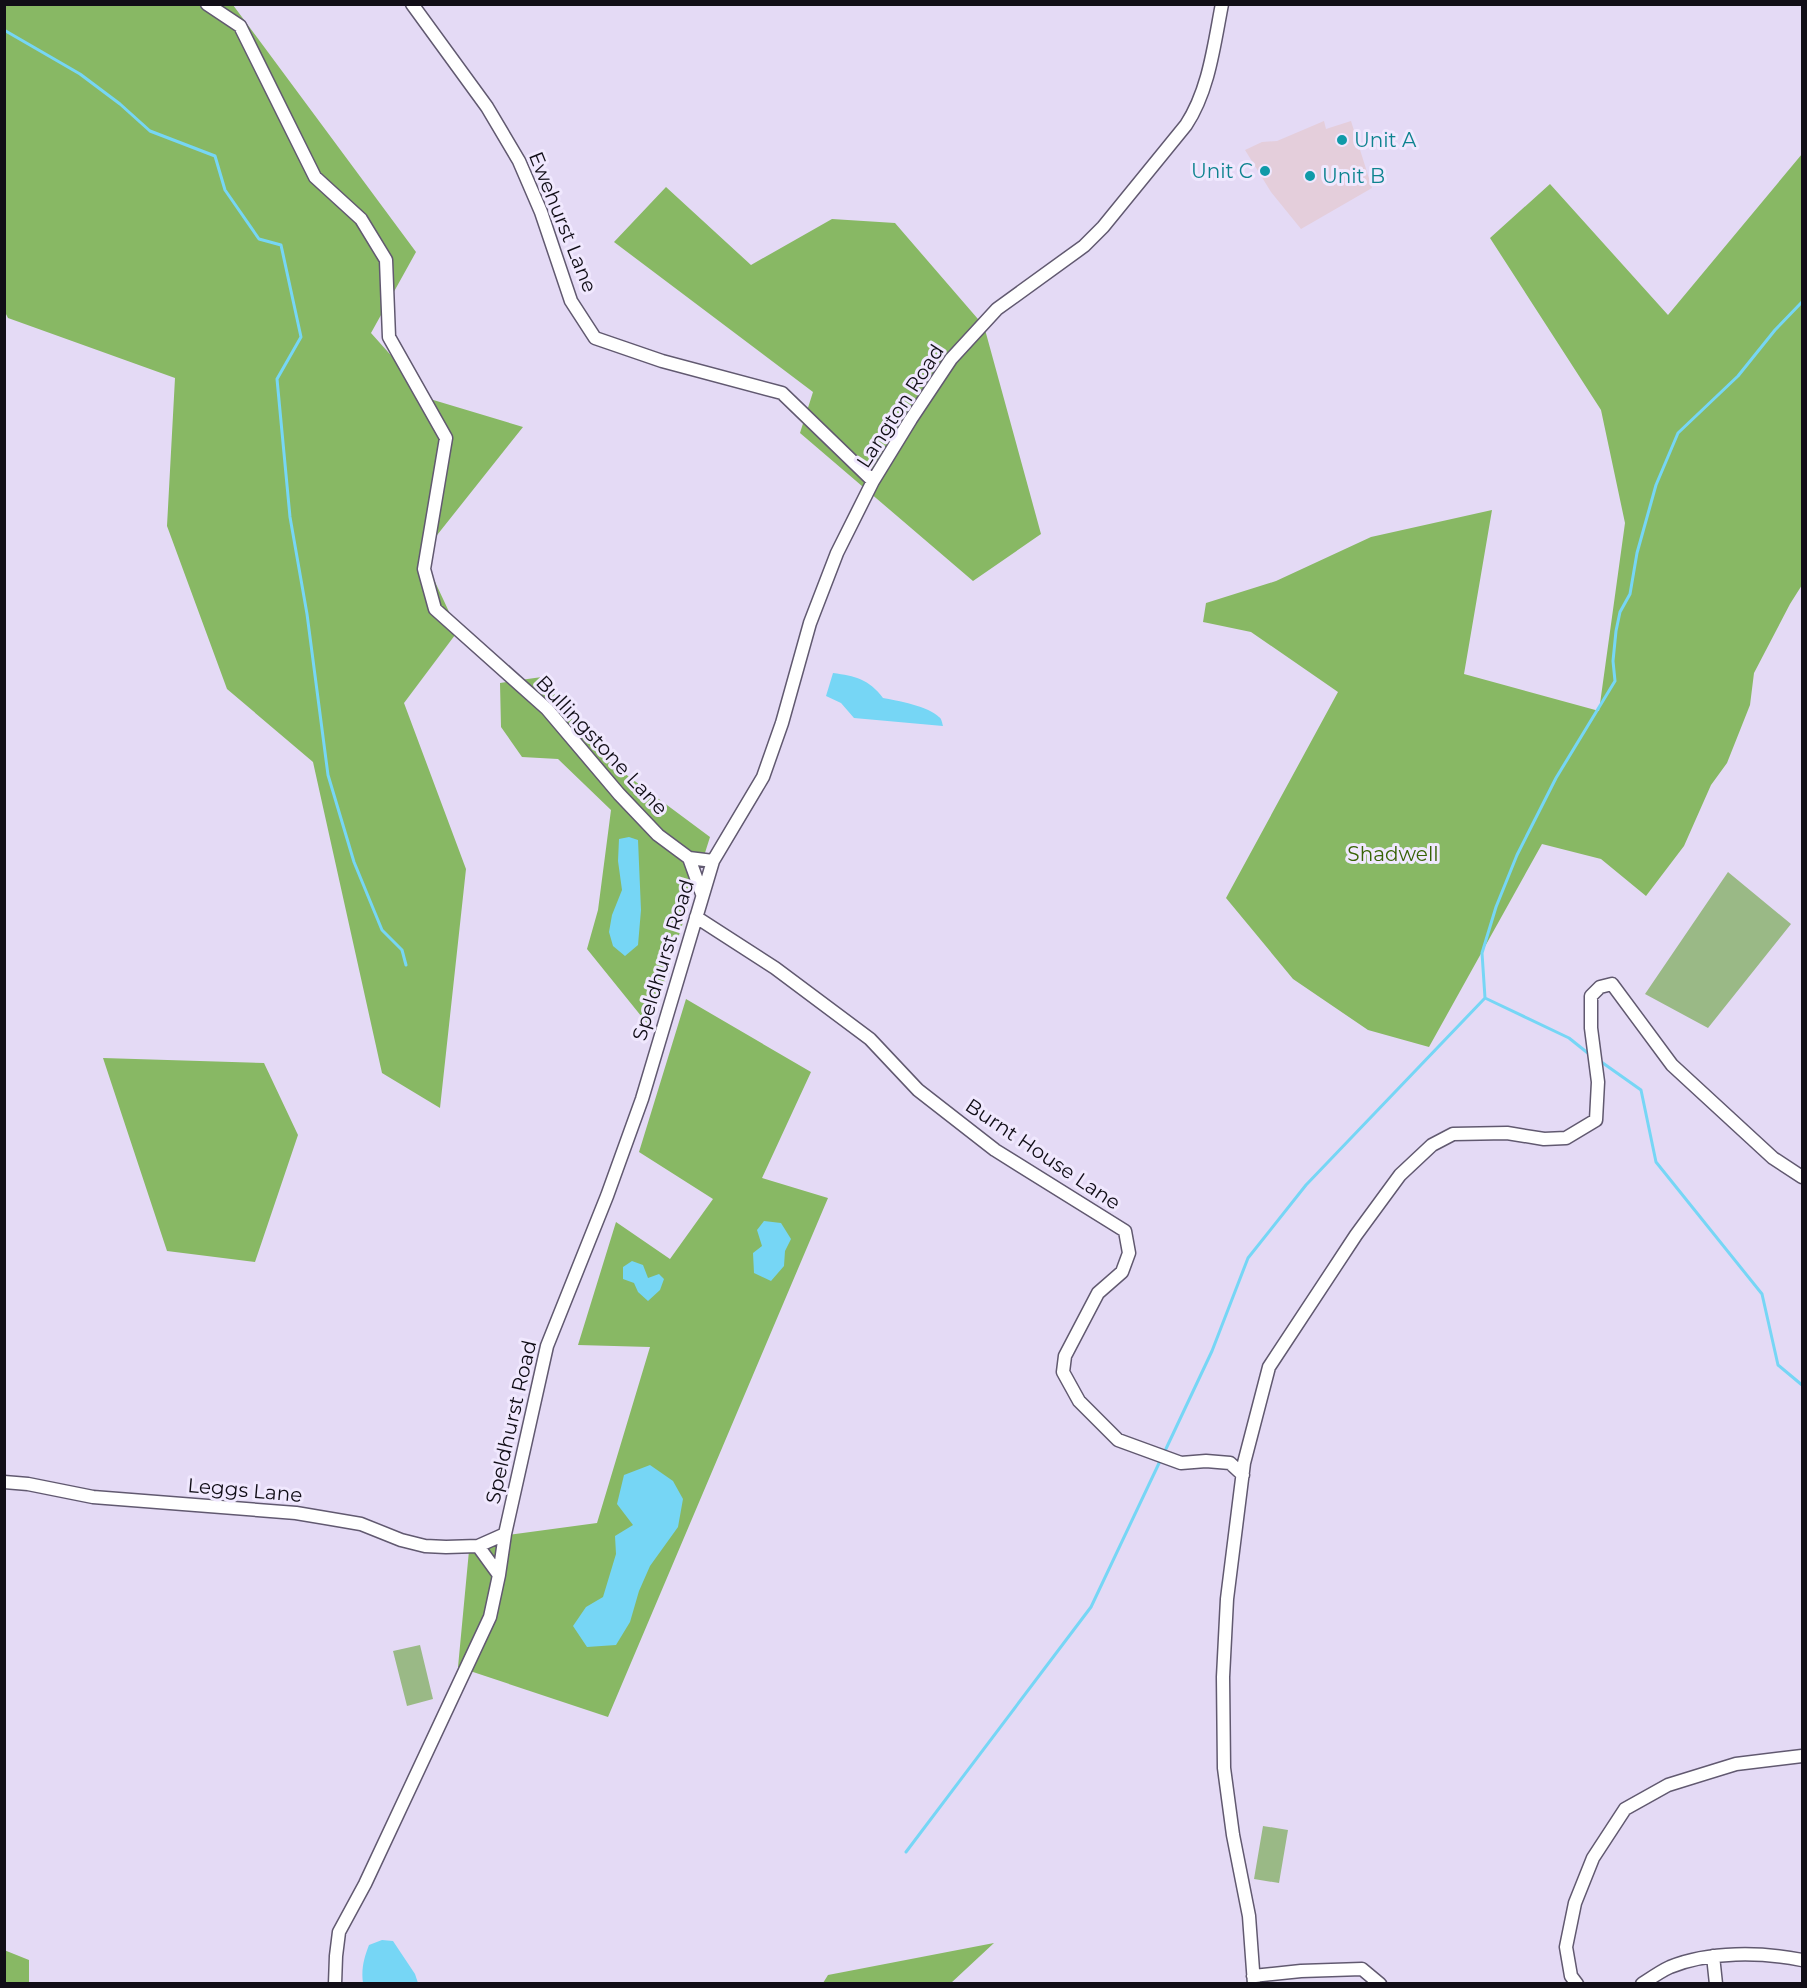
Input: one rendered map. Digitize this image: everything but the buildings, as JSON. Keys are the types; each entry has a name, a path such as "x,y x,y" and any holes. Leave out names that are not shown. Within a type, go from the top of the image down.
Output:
{"street":[{"name":"Bullingstone Lane","path":"207,4 240,26 315,177 361,219 386,261 389,337 446,438 424,569 435,609 547,709 658,835 689,858 714,861"},
{"name":"Ewehurst Lane","path":"412,4 487,107 519,161 541,212 571,301 595,338 662,361 782,393 873,481"},
{"name":"Langton Road","path":"714,861 763,777 782,723 810,623 827,575 873,481 951,359 997,309 1084,246 1103,227 1192,116 1207,76 1222,4"},
{"path":"689,858 702,894"},
{"name":"Speldhurst Road","path":"335,1983 339,1932 369,1874 490,1617 505,1534 547,1346 607,1196 642,1099 702,894 714,861"},
{"name":"Burnt House Lane","path":"696,917 775,968 870,1039 918,1090 995,1150 1125,1231 1129,1253 1122,1272 1098,1293 1065,1356 1063,1372 1079,1401 1118,1440 1181,1463 1206,1461 1230,1463 1243,1475"},
{"path":"1380,1983 1362,1969 1302,1971 1253,1980 1248,1916 1224,1768 1223,1677 1227,1599 1243,1475 1269,1367 1336,1264 1400,1174 1432,1145 1453,1134 1507,1133 1544,1139 1566,1138 1596,1120 1598,1082 1591,1028 1592,996 1600,987 1612,984 1672,1065 1773,1158 1803,1177"},
{"name":"Leggs Lane","path":"4,1482 28,1484 93,1497 296,1513 361,1524 401,1540 425,1546 478,1546 505,1534"},
{"path":"478,1546 499,1575"},
{"path":"1577,1983 1571,1976 1566,1947 1575,1903 1593,1858 1625,1809 1668,1785 1736,1764 1803,1756"},
{"path":"1642,1983 1670,1967 1713,1956 1759,1954 1803,1960"},
{"path":"1713,1956 1716,1983"}],"shaded area":[{"path":"1324,121 1326,129 1351,121 1372,188 1301,229 1271,192 1245,150 1262,142 1277,141"}],"green space":[{"path":"4,5 233,5 416,252 371,333 430,399 523,427 422,554 458,631 404,703 466,869 440,1108 382,1073 313,762 227,689 167,526 175,378 8,318 5,312"},
{"name":"Shadwell","path":"1802,154 1802,585 1754,673 1750,705 1727,763 1711,785 1684,846 1646,896 1601,859 1542,844 1429,1047 1368,1030 1293,979 1226,898 1338,692 1251,632 1203,622 1206,603 1276,581 1371,537 1492,510 1464,674 1599,711 1625,523 1601,410 1490,238 1550,184 1668,315"},
{"path":"666,187 751,265 832,219 895,223 984,326 1041,534 973,581 800,433 813,392 614,242"},
{"path":"542,677 597,753 710,837 650,1027 587,949 598,910 611,810 558,759 522,757 501,727 500,683"},
{"path":"1728,872 1791,924 1708,1028 1645,994"},
{"path":"686,999 811,1072 762,1178 828,1198 608,1717 458,1667 470,1540 597,1523 650,1347 578,1345 616,1222 670,1259 713,1199 639,1152"},
{"path":"103,1058 264,1063 298,1135 255,1262 167,1251"},
{"path":"420,1645 433,1699 407,1706 393,1651"},
{"path":"1263,1826 1288,1830 1279,1883 1254,1879"},
{"path":"994,1943 951,1983 823,1983 828,1975"},
{"path":"4,1950 29,1960 29,1983 5,1983"}],"water":[{"path":"833,673 867,683 883,698 912,704 935,713 943,726 854,718 841,703 826,696"},
{"path":"629,837 638,840 641,910 638,945 625,956 613,946 609,932 612,915 622,890 618,861 619,839"},
{"path":"764,1221 781,1223 791,1239 785,1251 784,1266 771,1281 754,1273 753,1253 762,1246 757,1230"},
{"path":"632,1261 643,1265 648,1278 659,1274 664,1279 660,1290 648,1301 638,1292 634,1283 623,1279 623,1267"},
{"path":"650,1465 673,1481 683,1499 678,1527 650,1566 639,1591 630,1622 616,1645 587,1647 573,1626 586,1607 603,1597 616,1554 615,1536 633,1525 617,1504 624,1475"},
{"path":"382,1940 393,1941 415,1974 418,1983 363,1983 363,1964 369,1945"}],"waterway":[{"path":"4,30 80,74 120,104 150,131 215,156 225,190 259,239 281,245 301,337 277,379 290,517 307,614 328,775 354,862 382,930 402,950 406,965"},
{"path":"1485,998 1482,953 1496,907 1517,855 1556,778 1615,681 1613,661 1620,612 1630,594 1637,553 1656,485 1678,433 1738,376 1775,330 1802,302"},
{"path":"1164,1453 1212,1351 1248,1258 1306,1185 1485,998 1569,1038 1589,1054"},
{"path":"1600,1061 1641,1090 1656,1162 1762,1294 1778,1365 1802,1385"},
{"path":"906,1852 1091,1607 1161,1459"}],"place":[{"name":"Unit A","path":"1342,140"},
{"name":"Unit C","path":"1265,171"},
{"name":"Unit B","path":"1310,176"}]}
